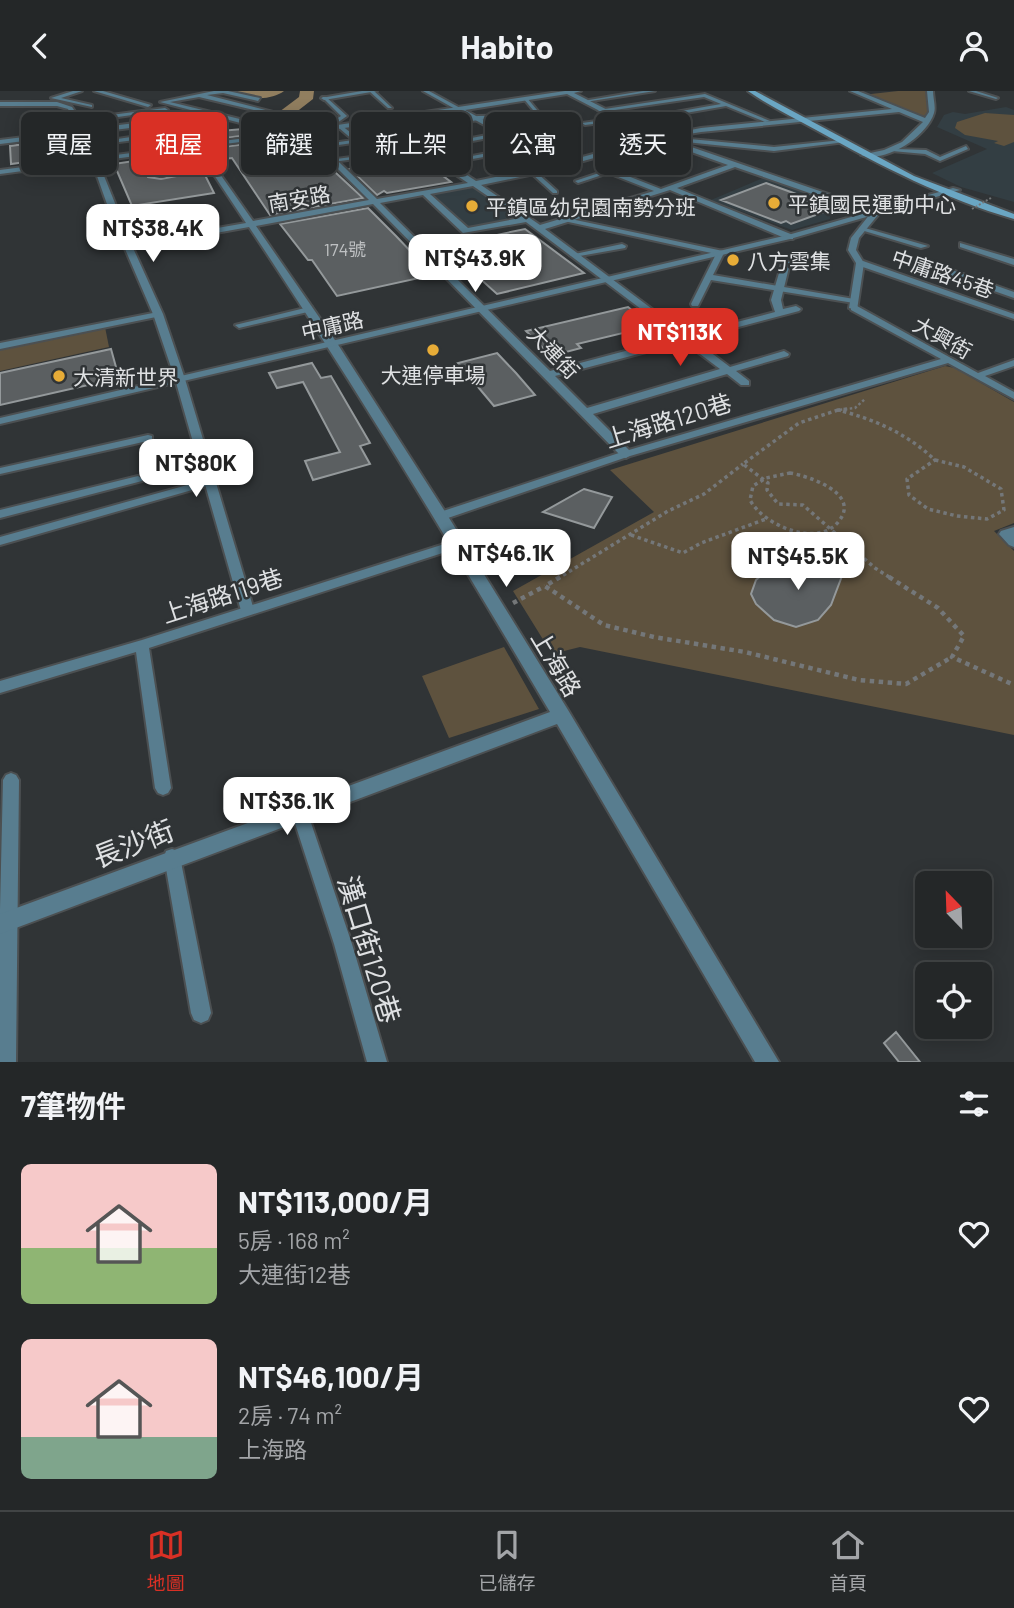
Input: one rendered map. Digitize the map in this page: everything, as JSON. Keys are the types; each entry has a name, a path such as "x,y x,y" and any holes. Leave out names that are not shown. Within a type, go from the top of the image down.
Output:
{"main road":[{"path":"751,91 864,155 942,193 1014,217"},
{"path":"765,91 878,154 956,190 1014,209"}],"street":[{"path":"79,91 54,98 90,106"},
{"path":"97,91 148,105"},
{"path":"136,109 221,91 258,99"},
{"path":"250,94 262,91"},
{"path":"324,98 373,91"},
{"path":"440,112 578,91"},
{"path":"853,91 927,121"},
{"path":"864,155 895,151 927,121 932,112 929,91"},
{"path":"567,92 605,112"},
{"path":"862,95 873,93"},
{"path":"0,101 8,95"},
{"path":"198,96 267,112"},
{"path":"0,101 57,104 74,112"},
{"path":"163,102 241,121"},
{"path":"460,109 485,122"},
{"path":"117,116 165,110"},
{"name":"南安路","path":"691,133 767,121 899,110"},
{"path":"337,128 351,126"},
{"path":"0,142 21,139"},
{"path":"691,150 876,213 855,238 852,250 860,263 854,304"},
{"path":"539,228 671,188 736,164"},
{"name":"大連街","path":"337,165 626,454"},
{"path":"0,173 21,170"},
{"path":"101,175 158,314 180,379 247,610"},
{"name":"上海路","path":"217,175 332,343 441,516 562,715 706,963 768,1062"},
{"path":"461,175 527,219 745,383"},
{"name":"南安路","path":"129,246 522,175"},
{"path":"578,181 596,175"},
{"path":"619,175 661,191"},
{"path":"671,188 790,237"},
{"name":"中庸路","path":"0,421 790,237 956,190"},
{"path":"424,192 466,231 527,219"},
{"path":"963,244 1014,261"},
{"path":"780,314 776,300 786,263"},
{"path":"946,271 1014,295"},
{"path":"549,374 796,309"},
{"path":"586,412 784,354"},
{"path":"1014,531 1006,534 1014,542"},
{"name":"長沙街","path":"5,922 172,857 562,715"}],"lane":[{"path":"373,91 390,107"},
{"path":"425,91 460,109"},
{"path":"585,101 653,91"},
{"path":"971,91 996,99"},
{"path":"601,110 705,95 767,121"},
{"path":"324,98 344,116 337,121"},
{"path":"525,99 538,112"},
{"path":"674,112 728,104"},
{"path":"471,119 485,118"},
{"path":"585,123 595,122"},
{"path":"337,144 358,141 341,127"},
{"path":"691,141 774,149 842,142"},
{"path":"895,151 926,152 940,159 966,148"},
{"path":"536,175 555,192"},
{"path":"566,220 720,253 695,304"},
{"path":"863,229 924,246"},
{"path":"574,255 622,246"},
{"name":"中庸路45巷","path":"860,263 1014,317"},
{"path":"709,277 854,304"},
{"name":"大興街","path":"854,304 1014,396"},
{"path":"239,325 309,309"},
{"path":"0,346 158,314"},
{"name":"上海路120巷","path":"441,516 626,454 949,360"},
{"path":"978,376 1014,363"},
{"path":"0,471 148,438"},
{"path":"0,514 138,479"},
{"path":"0,541 209,482"},
{"name":"上海路119巷","path":"0,687 142,645 457,544"},
{"path":"142,645 163,788"},
{"path":"6,1062 5,922 11,780"},
{"name":"漢口街120巷","path":"299,811 343,944 377,1062"},
{"path":"172,857 201,1013"}],"path":[{"path":"972,209 991,198"},
{"path":"499,611 668,511 704,494 799,423 838,410 855,408 890,377"},
{"path":"838,410 885,423 916,441 935,460 964,467 1001,489 1004,510 987,519 928,509 909,495 907,479 935,460"},
{"path":"545,586 604,625 654,637 745,652 859,680 906,684 952,657 964,636 938,608 875,568 803,505 778,504 767,490 768,483 743,464"},
{"path":"776,474 805,476 831,488 843,507 842,516 829,528 811,532 795,531 766,519 751,501 750,491 761,479 776,474"},
{"path":"630,535 683,553 701,543 766,519"},
{"path":"952,657 1014,685"}],"shaded area":[{"path":"929,91 927,121 862,95"},
{"path":"1006,107 1014,110 1014,202 961,187 932,173 987,149 937,127 944,115"},
{"path":"985,113 1014,115 1014,142 1004,146 994,143 998,141 965,135 955,128 957,122"},
{"name":"平鎮國民運動中心","path":"763,178 829,202 830,219 792,230 711,200"},
{"name":"平鎮區幼兒園南勢分班","path":"467,186 475,188 518,218 470,229 429,194"},
{"path":"105,327 109,347 0,371 0,349"},
{"path":"945,366 955,368 1014,402 1014,523 994,531 1014,551 1014,735 580,647 552,654 513,591 654,512 610,470"},
{"path":"504,647 539,709 449,738 422,676"}],"building":[{"path":"241,129 241,136 227,138 227,130"},
{"path":"21,145 21,163 11,164 10,146"},
{"path":"241,145 241,172 232,158 227,159 227,146"},
{"path":"131,161 131,175 147,175 161,179 205,175 214,193 132,206 117,171 117,164"},
{"path":"337,174 363,198 270,215 243,175"},
{"path":"356,175 442,175 451,182 387,193 384,191 377,195"},
{"name":"平鎮國民運動中心","path":"766,183 835,208 791,224 786,221 781,223 721,200"},
{"path":"368,208 433,275 337,296 312,260 308,260 280,224"},
{"path":"525,229 584,273 497,294 444,246"},
{"path":"628,307 657,330 632,336 627,332 577,344 581,348 551,356 526,331"},
{"name":"大清新世界","path":"111,349 119,378 0,405 0,373"},
{"path":"497,353 535,395 494,406 458,363"},
{"path":"312,363 321,378 331,376 370,443 360,446 370,464 313,480 305,461 340,452 303,382 277,388 269,373"},
{"path":"584,489 612,497 594,528 543,512"},
{"path":"824,561 838,562 845,568 831,605 818,620 796,627 774,620 756,604 751,594 756,580 763,574"},
{"path":"896,1032 920,1062 899,1062 884,1043"}],"waterway":[{"path":"244,91 253,94 277,91"},
{"path":"287,112 306,99 307,91"}],"place":[{"name":"平鎮國民運動中心","path":"774,203"},
{"name":"平鎮區幼兒園南勢分班","path":"472,206"},
{"name":"八方雲集","path":"733,260"},
{"name":"大連停車場","path":"433,350"},
{"name":"大清新世界","path":"59,376"}]}
